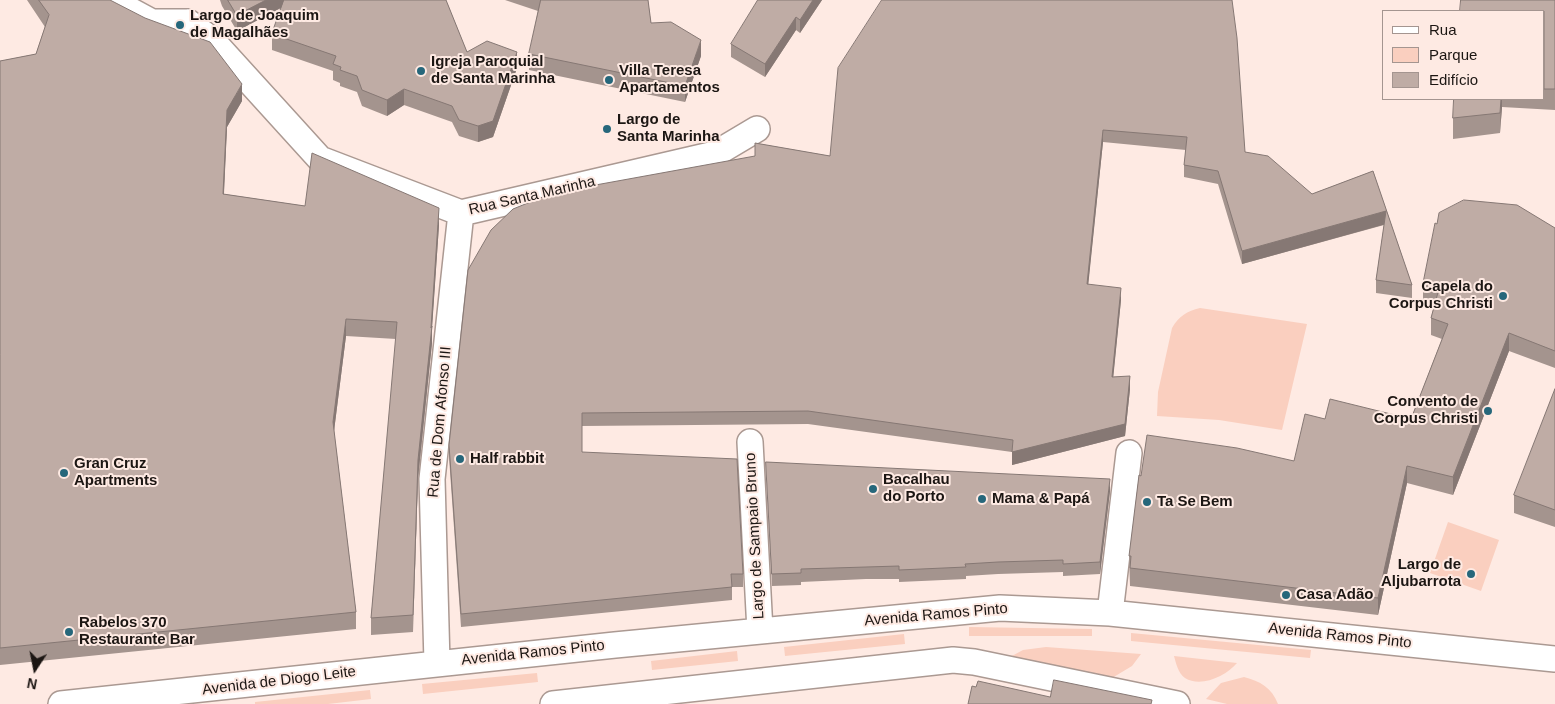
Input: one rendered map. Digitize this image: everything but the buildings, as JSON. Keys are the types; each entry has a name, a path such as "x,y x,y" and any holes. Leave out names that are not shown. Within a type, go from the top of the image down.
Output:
{"street":[{"path":"111,0 152,22 186,11"},
{"name":"Rua Santa Marinha","path":"186,11 320,159 461,213 715,154 756,129"},
{"name":"Rua de Dom Afonso III","path":"437,663 432,479 461,213"},
{"name":"Largo de Sampaio Bruno","path":"750,442 760,630"},
{"path":"1110,613 1129,453"},
{"name":"Avenida Ramos Pinto","path":"437,663 1000,608 1110,613 1555,659"},
{"path":"553,704 953,660 974,662 1177,704"},
{"name":"Avenida de Diogo Leite","path":"61,704 437,663"}],"green space":[{"path":"1200,308 1307,324 1282,430 1219,420 1157,416 1158,392 1172,328 1184,315"},
{"path":"1448,522 1499,540 1481,591 1430,573"},
{"path":"969,627 1092,629 1092,636 969,636"},
{"path":"1131,633 1311,650 1310,658 1131,641"},
{"path":"904,634 905,644 785,656 784,647"},
{"path":"1046,647 1141,654 1132,666 1112,678 1010,657 1023,650"},
{"path":"737,651 738,661 652,670 651,661"},
{"path":"1174,656 1237,663 1220,676 1198,682 1191,681 1183,676"},
{"path":"537,673 538,682 423,694 422,684"},
{"path":"1244,677 1269,689 1278,704 1227,704 1206,699 1221,683"},
{"path":"370,690 371,699 328,704 255,704 255,702"}],"place":[{"name":"Largo de Joaquim de Magalhães","path":"180,25"},
{"name":"Igreja Paroquial de Santa Marinha","path":"421,71"},
{"name":"Villa Teresa Apartamentos","path":"609,80"},
{"name":"Largo de Santa Marinha","path":"607,129"},
{"name":"Capela do Corpus Christi","path":"1503,296"},
{"name":"Convento de Corpus Christi","path":"1488,411"},
{"name":"Half rabbit","path":"460,459"},
{"name":"Gran Cruz Apartments","path":"64,473"},
{"name":"Bacalhau do Porto","path":"873,489"},
{"name":"Mama & Papá","path":"982,499"},
{"name":"Ta Se Bem","path":"1147,502"},
{"name":"Largo de Aljubarrota","path":"1471,574"},
{"name":"Casa Adão","path":"1286,595"},
{"name":"Rabelos 370 Restaurante Bar","path":"69,632"}]}
